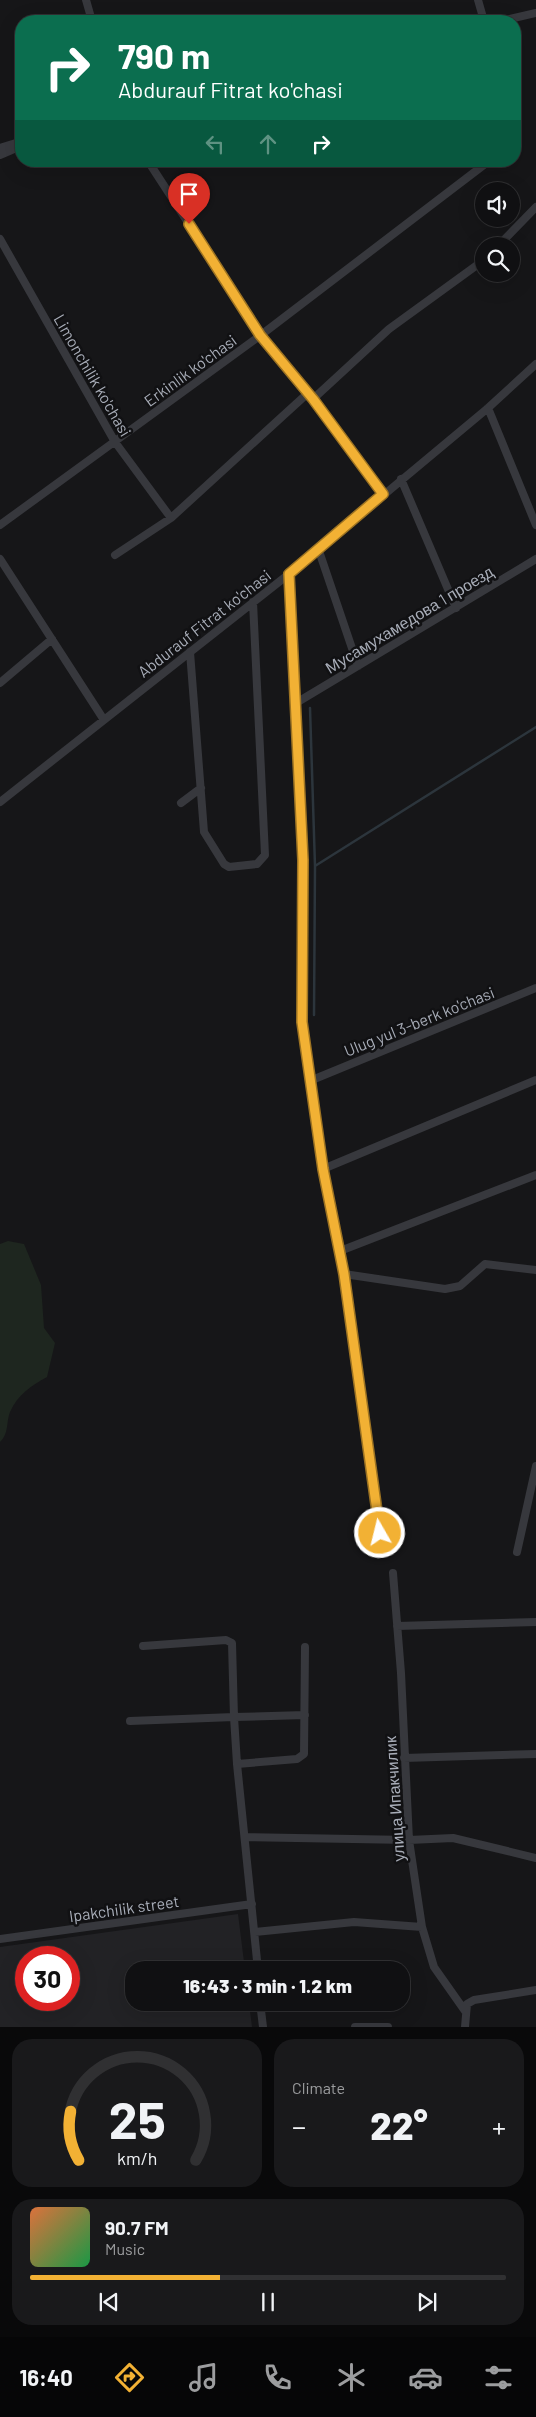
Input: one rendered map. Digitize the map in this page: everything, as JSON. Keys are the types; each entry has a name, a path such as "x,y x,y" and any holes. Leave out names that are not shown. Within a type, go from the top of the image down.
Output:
{"street":[{"path":"86,0 90,15"},
{"path":"478,0 482,15"},
{"path":"521,16 536,12"},
{"path":"0,148 15,144"},
{"path":"0,155 15,149"},
{"path":"152,167 260,335 310,396 383,494"},
{"name":"Erkinlik ko'chasi","path":"0,524 260,335 481,167"},
{"path":"507,237 536,207"},
{"name":"Limonchilik ko'chasi","path":"0,239 115,442 171,518"},
{"path":"115,555 171,518 389,329 475,267"},
{"name":"Abdurauf Fitrat ko'chasi","path":"0,802 289,574 488,408 536,364"},
{"path":"488,408 536,525"},
{"path":"401,479 456,608"},
{"path":"318,548 358,666"},
{"name":"Мусамухамедова 1 проезд","path":"296,703 536,558"},
{"path":"0,559 104,720"},
{"path":"289,574 303,860 302,1022 312,1080 323,1169 344,1274 380,1533"},
{"path":"190,652 204,832 224,864 229,867 258,864 265,855 253,602"},
{"path":"0,683 52,639"},
{"path":"181,803 201,788"},
{"name":"Ulug yul 3-berk ko'chasi","path":"312,1080 536,988"},
{"path":"323,1169 536,1080"},
{"path":"340,1251 536,1175"},
{"path":"344,1274 445,1289 460,1286 485,1264 536,1270"},
{"path":"517,1552 536,1466"},
{"name":"улица Ипакчилик","path":"393,1573 409,1840 422,1927 434,1967 465,2011"},
{"path":"397,1626 536,1622"},
{"path":"143,1646 226,1640 232,1643 234,1717 257,1961"},
{"path":"238,1764 297,1759 304,1754 305,1647"},
{"path":"130,1721 305,1716"},
{"path":"404,1758 536,1754"},
{"path":"246,1837 409,1840 453,1838 536,1858"},
{"name":"Ipakchilik street","path":"0,1939 252,1904"},
{"path":"254,1932 354,1922 422,1927"},
{"path":"465,2027 467,2004 474,2000 536,1990"},
{"path":"261,2011 262,2027"},
{"path":"355,2027 388,2027"}],"shaded area":[{"path":"8,1241 24,1244 41,1285 44,1328 55,1343 47,1377 30,1387 17,1400 10,1412 6,1432 0,1442 0,1244"},
{"path":"238,1914 244,1961 125,1961 125,2011 250,2011 252,2027 0,2027 0,1947"}],"waterway":[{"path":"310,708 315,866 314,1015"},
{"path":"315,866 536,727"}],"route":[{"path":"189,224 260,335 313,399 383,494 289,574 303,860 302,1022 312,1080 323,1169 344,1274 380,1533"}]}
